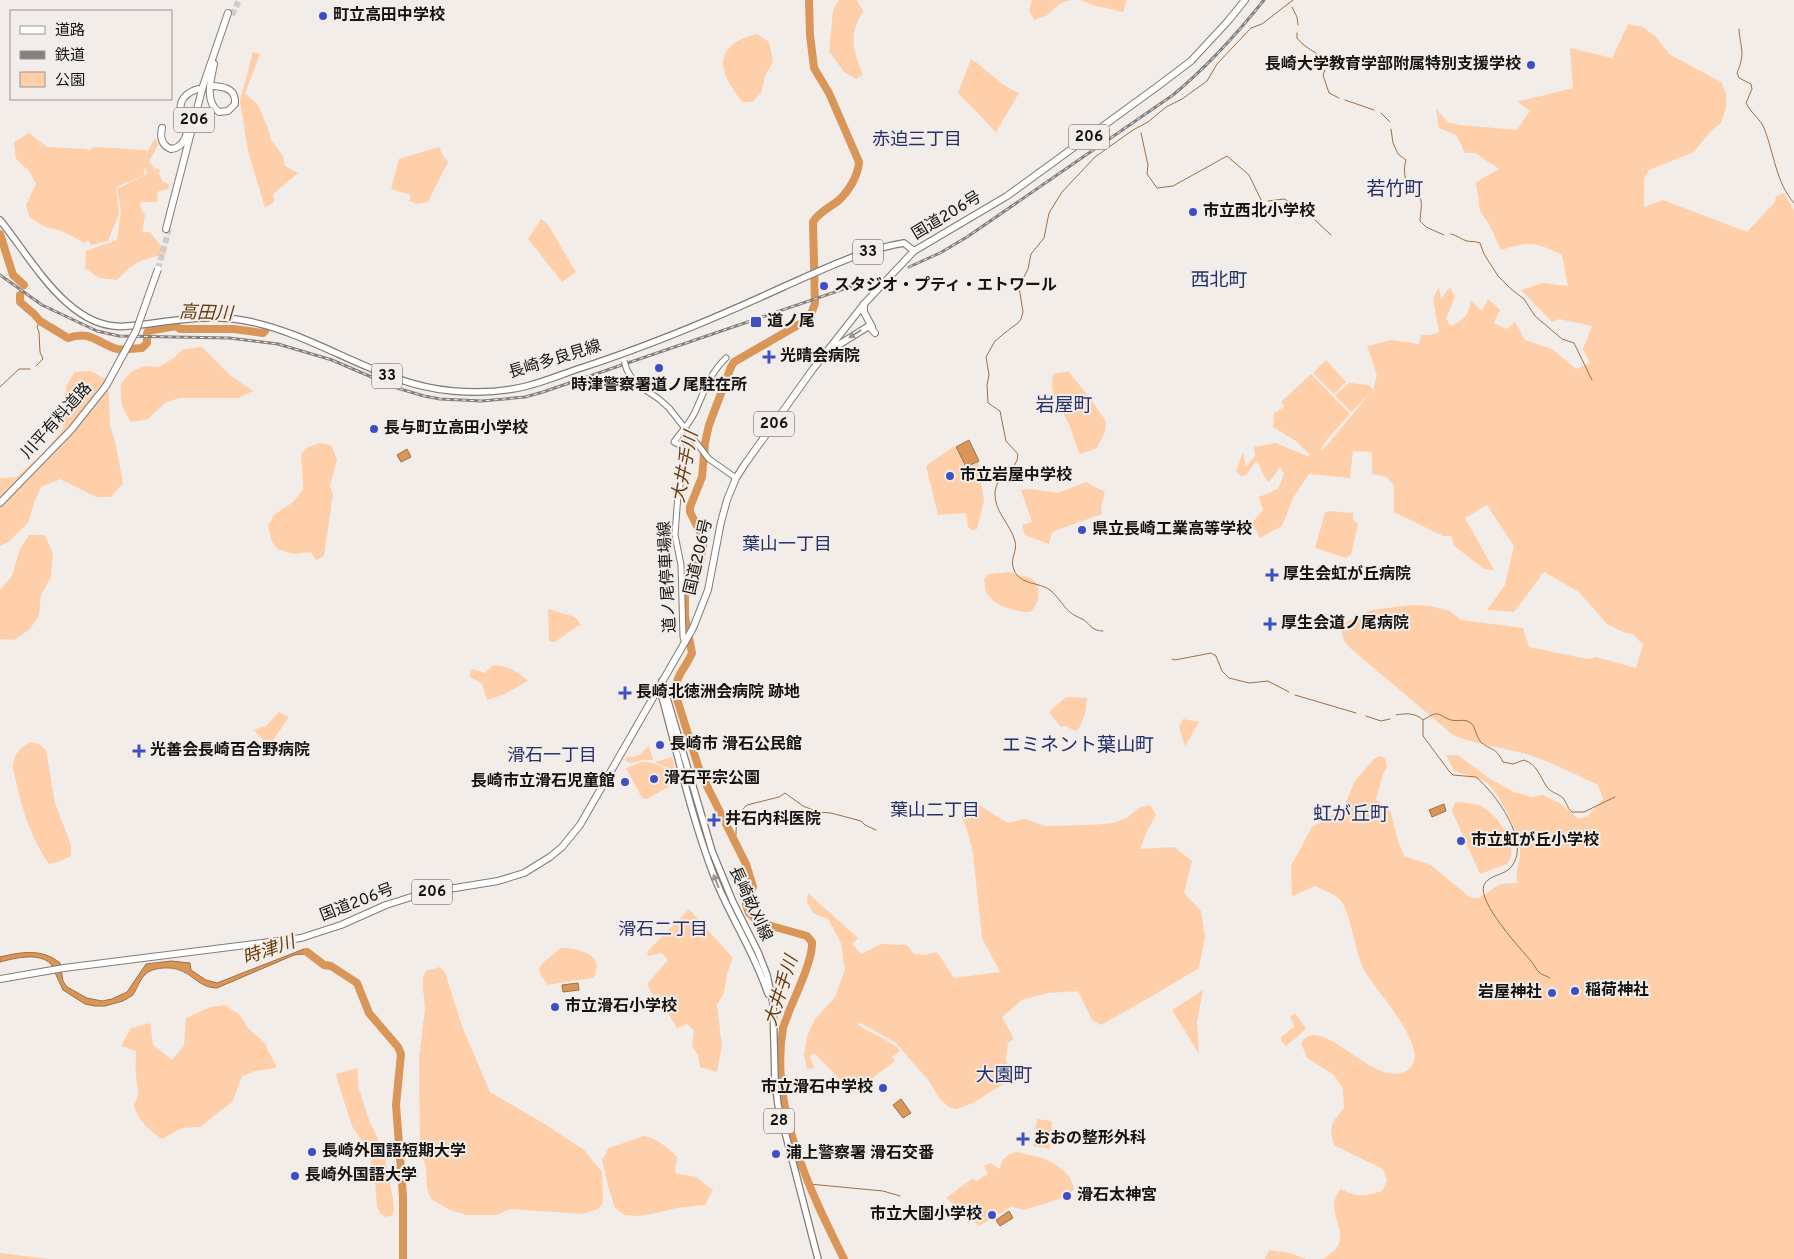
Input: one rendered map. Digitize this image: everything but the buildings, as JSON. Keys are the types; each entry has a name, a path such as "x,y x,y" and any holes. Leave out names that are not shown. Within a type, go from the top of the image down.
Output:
{"highway":[{"name":"国道206号","path":"0,979 64,968 301,938 386,905 424,893 498,881 524,873 550,857 562,847 580,825 693,628 708,590 721,522 736,478 814,369 864,304 914,251 1007,196 1191,61 1228,22 1244,0"},
{"name":"206","path":"230,14 214,63 198,114 167,229 201,87 230,14"},
{"path":"214,63 210,93 212,104 219,112 228,111 235,104 235,96 226,87 214,86"},
{"path":"185,127 180,112 181,103 187,94 201,87"},
{"path":"162,128 161,136 164,144 171,148 179,146 186,136 201,87"},
{"name":"川平有料道路","path":"0,503 71,430 105,385 132,331 157,268"},
{"path":"850,323 864,320 875,333 864,312 864,304"},
{"path":"833,345 840,344 869,326"},
{"name":"川平有料道路","path":"0,498 69,428 105,385"}],"main road":[{"name":"長崎多良見線","path":"0,220 62,299 81,314 106,325 125,327 196,317 224,317 243,320 270,326 310,341 388,376 414,385 455,392 492,392 527,386 622,354 748,303 861,254 904,243 914,251"},
{"path":"622,354 627,370 635,383 659,399 700,450 709,459 736,478"},
{"name":"道ノ尾停車場線","path":"685,643 683,637 681,565 675,536 678,494 683,474 683,451 680,445 674,442 694,415 709,378 718,365 726,358"},
{"name":"長崎畝刈線","path":"661,683 680,767 702,844 722,897 760,971 769,996 773,1095 816,1259"}],"green space":[{"path":"839,0 857,0 863,11 855,28 854,43 863,75 856,79 844,72 829,51 833,10"},
{"path":"1032,0 1071,0 1061,3 1046,16 1034,20 1029,10"},
{"path":"1080,0 1127,0 1123,12"},
{"path":"1628,24 1643,27 1656,37 1669,54 1721,82 1726,93 1726,108 1721,123 1709,133 1694,152 1649,170 1644,179 1644,207 1663,200 1747,232 1775,202 1776,196 1784,193 1794,210 1794,1259 1323,1259 1334,1250 1339,1242 1340,1234 1334,1208 1335,1199 1341,1189 1352,1194 1366,1195 1382,1191 1387,1181 1383,1169 1334,1145 1331,1129 1334,1121 1344,1108 1343,1089 1334,1075 1307,1058 1301,1043 1310,1036 1321,1036 1334,1042 1362,1061 1391,1074 1404,1072 1413,1064 1414,1052 1409,1037 1400,1021 1364,970 1348,915 1341,901 1332,894 1315,886 1292,896 1291,866 1312,827 1343,809 1355,781 1374,759 1380,756 1385,758 1387,767 1383,774 1376,799 1391,812 1397,838 1404,856 1431,865 1471,898 1479,898 1500,884 1518,883 1517,875 1520,853 1517,835 1502,803 1490,786 1481,779 1454,771 1446,755 1458,755 1490,779 1514,792 1532,797 1543,795 1561,804 1579,819 1588,816 1603,799 1598,785 1553,764 1526,754 1480,744 1453,735 1349,647 1344,641 1340,626 1372,610 1411,605 1431,606 1450,611 1461,620 1523,628 1529,647 1587,659 1596,657 1636,668 1643,645 1633,634 1625,633 1607,624 1579,592 1544,572 1514,612 1487,610 1505,585 1514,546 1487,505 1465,518 1494,570 1484,569 1453,545 1452,536 1443,536 1394,512 1394,486 1387,477 1372,474 1372,452 1353,451 1350,478 1309,474 1293,498 1282,526 1260,538 1252,523 1263,510 1259,497 1278,489 1284,474 1280,467 1269,482 1264,477 1256,461 1246,475 1240,476 1236,471 1243,453 1246,466 1255,456 1254,447 1276,443 1307,456 1310,455 1296,441 1273,427 1274,413 1284,407 1281,402 1311,374 1350,414 1320,450 1323,450 1372,391 1351,412 1335,395 1349,383 1369,385 1373,390 1377,375 1367,346 1391,340 1419,344 1421,335 1439,332 1433,298 1439,287 1441,299 1450,287 1455,297 1446,319 1451,326 1465,316 1469,310 1470,300 1482,311 1488,299 1500,310 1494,323 1506,329 1515,322 1525,340 1552,349 1576,369 1590,363 1583,349 1592,326 1559,319 1552,322 1521,290 1543,283 1568,286 1562,255 1545,247 1532,244 1501,250 1489,224 1480,211 1476,182 1499,169 1475,153 1465,153 1456,135 1439,128 1436,109 1449,123 1517,130 1530,111 1517,101 1573,88 1570,48 1612,58"},
{"path":"757,34 769,42 773,62 765,76 761,93 752,102 743,102 728,80 723,60 726,52 732,45"},
{"path":"253,52 260,54 245,93 258,105 271,140 283,156 285,166 298,173 273,194 274,202 265,208 248,151 240,101"},
{"path":"971,59 1006,86 1019,93 996,132 958,93"},
{"path":"29,133 47,147 87,149 88,151 94,147 147,150 147,153 155,138 158,145 149,162 154,168 160,169 159,174 163,182 168,183 169,189 158,191 157,202 141,202 140,207 145,215 142,232 150,232 167,254 139,262 117,280 99,278 85,268 86,251 117,240 121,211 117,189 147,174 145,167 144,175 116,187 119,214 108,241 91,245 88,240 85,243 62,231 46,227 30,218 26,205 36,184 29,171 16,159 14,142"},
{"path":"439,147 448,162 428,202 418,204 409,201 411,195 391,189 399,159"},
{"path":"541,219 547,223 576,272 562,282 528,239"},
{"path":"202,347 231,376 253,391 238,398 179,398 165,403 148,419 131,422 123,408 121,383 132,371 145,366 158,367 174,358 183,349"},
{"path":"1326,360 1346,382 1334,394 1313,373"},
{"path":"90,371 105,379 109,394 110,426 115,441 123,483 111,497 96,497 60,479 41,487 28,523 8,542 0,546 0,478 17,477 44,452 63,429 66,387 74,372"},
{"path":"1068,371 1093,402 1106,422 1105,432 1097,448 1080,454 1053,389 1053,374"},
{"path":"320,443 331,445 337,459 330,486 333,494 324,556 316,560 311,552 293,554 277,549 271,539 268,525 274,515 293,502 303,490 301,454 308,447"},
{"path":"954,446 966,469 978,462 984,501 977,529 971,530 968,527 966,513 938,515 926,466"},
{"path":"1086,482 1105,492 1101,508 1102,514 1057,530 1052,533 1049,544 1025,535 1022,525 1032,522 1021,490 1031,489 1058,493"},
{"path":"1329,511 1353,513 1353,520 1358,524 1351,555 1346,558 1315,547 1325,513"},
{"path":"29,535 45,535 53,554 51,577 41,595 39,615 30,629 14,640 0,639 0,590 12,576 20,549"},
{"path":"1008,572 1030,578 1036,582 1038,598 1036,605 1030,612 1001,606 987,593 984,579 989,574"},
{"path":"548,609 575,617 581,625 555,642 549,641"},
{"path":"493,665 512,670 528,681 505,694 487,700 482,684 469,676 472,669 485,673"},
{"path":"1068,697 1087,698 1085,715 1076,731 1065,726 1061,727 1049,712"},
{"path":"279,712 289,717 269,746 254,730 266,726"},
{"path":"1183,719 1199,722 1185,746 1179,727"},
{"path":"31,742 39,744 46,750 55,803 71,845 71,856 49,864 28,824 13,770 16,754"},
{"path":"649,746 653,760 630,763 625,760 627,757 637,756"},
{"path":"672,757 678,781 667,768 655,762"},
{"name":"滑石平宗公園","path":"642,762 653,763 662,767 677,782 647,799 642,798 626,768"},
{"path":"1455,802 1479,805 1491,813 1497,820 1507,835 1512,850 1507,864 1480,874 1452,811"},
{"path":"977,804 1008,823 1025,819 1045,826 1113,823 1127,818 1140,807 1150,805 1156,815 1140,849 1174,847 1192,861 1184,893 1201,911 1205,937 1199,968 1101,1025 1092,1020 1078,991 1048,993 1022,1000 1002,1017 1014,1039 1008,1043 1006,1060 1013,1078 973,1103 957,1109 949,1107 939,1098 929,1081 896,1043 859,1022 857,1024 891,1043 900,1051 892,1057 895,1061 853,1093 814,1053 810,1056 814,1068 807,1069 804,1055 807,1036 815,1019 835,997 845,970 841,943 828,919 813,913 807,902 808,893 858,938 852,944 861,954 881,944 907,945 914,954 924,955 937,952 954,978 1000,972 982,938 973,854 967,829 961,816 970,813"},
{"path":"689,909 733,958 727,974 724,993 717,1005 722,1046 717,1072 700,1067 698,1055 692,1046 694,1030 687,1024 677,1028 659,994 653,995 647,984 668,960 662,953 647,956 648,951"},
{"path":"560,948 582,951 594,958 597,963 597,970 593,978 546,985 547,983 540,972 540,967"},
{"path":"440,967 445,972 462,1026 490,1092 584,1150 602,1172 603,1203 598,1209 583,1214 510,1209 497,1215 467,1215 450,1210 431,1199 427,1189 426,1167 420,1150 419,1057 425,1009 423,977 426,971"},
{"path":"1203,990 1197,1022 1199,1054 1172,1010"},
{"path":"225,1005 240,1015 248,1028 266,1044 276,1068 255,1071 242,1076 233,1101 200,1127 182,1128 162,1139 145,1125 138,1116 134,1105 138,1092 136,1051 121,1046 131,1028 150,1023 153,1045 172,1060 184,1046 186,1018 210,1007"},
{"path":"1295,1013 1306,1029 1286,1046 1281,1041 1281,1037 1295,1026 1290,1017"},
{"path":"357,1068 359,1089 369,1120 384,1152 394,1209 393,1215 386,1217 381,1214 377,1207 375,1180 370,1158 352,1126 336,1074"},
{"path":"1037,1119 1052,1121 1050,1149 1033,1146"},
{"path":"644,1136 658,1141 677,1157 675,1173 696,1177 713,1190 705,1205 676,1208 638,1216 625,1215 615,1208 602,1160 609,1148"},
{"path":"1016,1152 1043,1159 1059,1167 1071,1180 1074,1189 1069,1196 1024,1210 1013,1207 1009,1202 1012,1206 979,1226 946,1198 973,1178 976,1181 988,1174 984,1166 990,1163 1000,1169 1005,1158"},
{"path":"1269,1250 1290,1253 1306,1259 1265,1259"},
{"path":"0,1253 49,1259 0,1259"}],"shaded area":[{"path":"969,440 979,461 966,467 956,447"},
{"path":"407,449 411,457 401,462 397,455"},
{"path":"1444,804 1446,811 1432,817 1429,810"},
{"name":"時津川","path":"304,949 309,949 315,955 314,957 303,954 294,955 217,988 203,985 180,970 172,968 156,969 143,976 133,995 123,1001 105,1006 85,1004 63,990 51,964 46,960 27,957 0,962 0,957 16,954 31,952 46,955 60,963 63,981 67,987 87,998 102,1001 112,999 127,992 146,964 171,961 190,963 191,970 206,980 217,983"},
{"path":"578,983 579,990 563,992 562,985"},
{"path":"901,1099 911,1113 903,1118 893,1105"},
{"path":"1009,1211 1013,1218 1000,1226 996,1220"}],"waterway":[{"name":"大井手川","path":"809,0 810,35 814,68 829,93 859,162 855,178 846,193 818,215 813,222 815,303 811,313 798,325 734,362 709,425 705,443 702,477 690,507 690,512 701,534 703,546 700,562 685,581 685,617 692,653 678,678 676,696 700,772 746,864 753,887 746,898 749,913 754,918 768,925 807,936 812,942 812,950 807,968 783,1028 780,1058 782,1088 787,1118 806,1177 844,1259"},
{"path":"1103,631 1094,629 1084,620 1075,616 1046,587 1025,581 1014,570 1012,562 1016,545 1013,535 997,506 995,492 999,481 1015,465 1018,454 1006,441 1000,411 988,403 987,385 989,375 986,357 995,341 1021,319 1023,312 1019,287 1028,269 1031,254 1044,238 1049,213 1062,192 1095,157 1133,130 1148,122 1166,107 1182,99 1207,81 1217,64 1251,28 1262,24 1293,0"},
{"path":"1292,7 1297,17 1298,25"},
{"path":"1739,29 1742,55 1737,73 1739,78 1751,84 1752,89 1746,103 1764,128 1779,177 1794,203"},
{"path":"1297,33 1297,38 1300,42 1329,64"},
{"path":"1325,70 1323,75 1329,93 1339,98"},
{"path":"1345,100 1374,110"},
{"path":"1381,113 1390,122"},
{"path":"1391,129 1393,143 1398,154 1406,160 1404,172 1407,183 1421,200 1420,221 1426,227 1444,235"},
{"path":"1141,133 1148,165 1147,174 1157,188 1173,186 1227,156 1249,175 1265,208"},
{"path":"1268,201 1284,199 1313,214"},
{"path":"1315,220 1331,235"},
{"name":"高田川","path":"0,234 13,275 24,285"},
{"path":"1451,234 1465,240 1480,243 1484,254 1498,276 1524,299 1535,316 1562,339 1574,343 1592,380"},
{"name":"高田川","path":"20,295 20,302 40,321 68,338 88,336 123,350 142,348 147,343 147,339"},
{"path":"36,366 43,359 40,352 37,327 40,321"},
{"name":"高田川","path":"147,334 148,331 176,326 180,329 234,329 263,333 265,331"},
{"path":"0,387 19,369 30,369"},
{"path":"1172,659 1211,653 1216,656 1222,671 1229,678 1249,683 1268,681 1289,692"},
{"path":"1295,695 1356,713"},
{"path":"1396,715 1411,714 1423,720 1438,714 1451,720 1463,720 1471,723 1480,741 1495,751 1503,762 1513,764 1524,760 1532,764 1548,789 1563,798 1572,812 1584,812 1615,797"},
{"path":"1366,716 1381,721 1390,719"},
{"path":"1423,720 1423,736 1449,771 1453,775 1476,777 1492,794 1508,818 1514,831 1517,856 1509,869 1486,881 1484,893 1493,913 1509,936 1539,972 1550,978"},
{"path":"733,837 736,835 739,815 747,805 779,797 785,793 803,806 818,812 831,813 861,821 876,830"},
{"name":"時津川","path":"307,952 324,965 331,966 357,983 369,1013 398,1047 401,1054 396,1105 403,1196 403,1259"},
{"path":"809,1184 883,1191 900,1196"}],"tunnel":[{"path":"232,15 239,0"},
{"path":"158,269 169,229"}],"railway":[{"path":"909,267 940,253 967,237 1173,95 1221,50 1264,0"},
{"path":"0,275 42,305 97,331 119,336 229,338 278,344 332,360 397,388 424,396 440,399 482,401 525,397 543,392 873,279"}],"place":[{"name":"町立高田中学校","path":"323,16"},
{"name":"長崎大学教育学部附属特別支援学校","path":"1531,65"},
{"name":"市立西北小学校","path":"1193,212"},
{"name":"スタジオ・プティ・エトワール","path":"824,286"},
{"name":"道ノ尾","path":"756,322"},
{"name":"光晴会病院","path":"769,357"},
{"name":"時津警察署道ノ尾駐在所","path":"659,368"},
{"name":"長与町立高田小学校","path":"374,429"},
{"name":"市立岩屋中学校","path":"950,476"},
{"name":"県立長崎工業高等学校","path":"1082,530"},
{"name":"厚生会虹が丘病院","path":"1272,575"},
{"name":"厚生会道ノ尾病院","path":"1270,624"},
{"name":"長崎北徳洲会病院 跡地","path":"625,693"},
{"name":"長崎市 滑石公民館","path":"660,745"},
{"name":"光善会長崎百合野病院","path":"139,751"},
{"name":"滑石平宗公園","path":"654,779"},
{"name":"長崎市立滑石児童館","path":"625,782"},
{"name":"井石内科医院","path":"714,820"},
{"name":"市立虹が丘小学校","path":"1461,841"},
{"name":"稲荷神社","path":"1575,991"},
{"name":"岩屋神社","path":"1552,993"},
{"name":"市立滑石小学校","path":"555,1007"},
{"name":"市立滑石中学校","path":"883,1088"},
{"name":"おおの整形外科","path":"1023,1139"},
{"name":"長崎外国語短期大学","path":"312,1152"},
{"name":"浦上警察署 滑石交番","path":"776,1154"},
{"name":"長崎外国語大学","path":"295,1176"},
{"name":"滑石太神宮","path":"1067,1196"},
{"name":"市立大園小学校","path":"992,1215"}],"district":[{"name":"赤迫三丁目","path":"917,140"},
{"name":"若竹町","path":"1395,190"},
{"name":"西北町","path":"1219,281"},
{"name":"岩屋町","path":"1064,406"},
{"name":"葉山一丁目","path":"787,545"},
{"name":"エミネント葉山町","path":"1078,746"},
{"name":"滑石一丁目","path":"552,756"},
{"name":"葉山二丁目","path":"935,811"},
{"name":"虹が丘町","path":"1351,815"},
{"name":"滑石二丁目","path":"663,930"},
{"name":"大園町","path":"1004,1076"}]}
